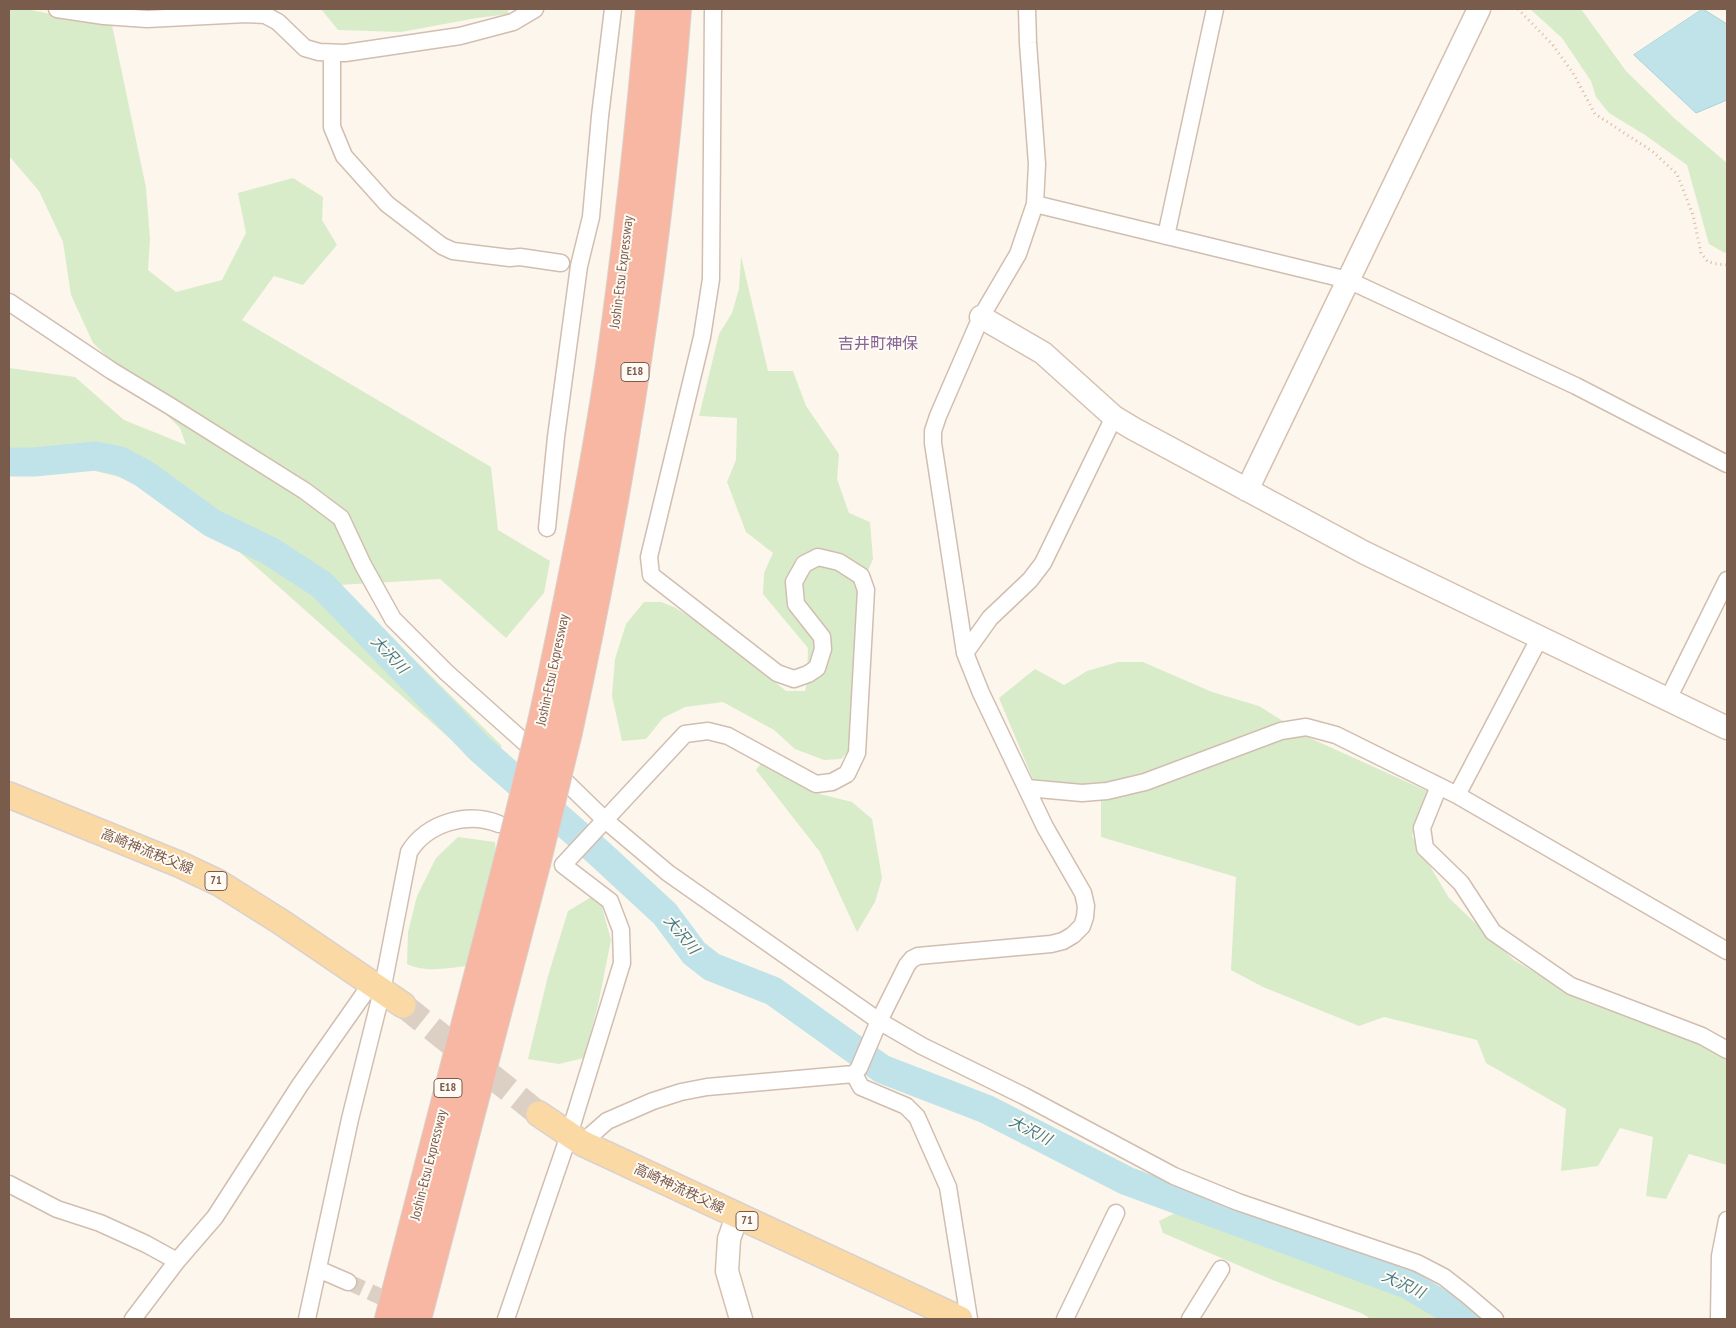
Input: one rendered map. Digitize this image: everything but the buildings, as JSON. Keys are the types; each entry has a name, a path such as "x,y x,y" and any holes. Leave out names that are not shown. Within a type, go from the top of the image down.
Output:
{"highway":[{"name":"Joshin-Etsu Expressway","path":"389,1319 509,857 542,722 577,558 610,367 634,179 650,9"},
{"name":"Joshin-Etsu Expressway","path":"417,1319 536,864 585,654 620,471 648,287 672,77 677,9"}],"main road":[{"name":"高崎神流秩父線","path":"9,795 181,865 219,883 282,922 403,1005"},
{"name":"高崎神流秩父線","path":"539,1114 576,1139 956,1319"}],"street":[{"path":"58,9 104,16 147,19 181,13 265,15 278,22 305,48 332,53 345,53 460,36 513,22 535,9"},
{"path":"547,528 556,437 579,266 591,217 600,116 613,9"},
{"path":"506,1319 576,1139 622,963 621,930 610,901 563,865 685,734 708,731 728,736 816,784 832,782 848,774 857,753 866,590 861,576 839,562 818,557 804,564 794,582 796,604 822,636 823,650 817,668 808,674 794,679 777,673 651,575 650,557 702,337 711,280 713,9"},
{"path":"576,1139 607,1121 653,1101 681,1092 707,1087 854,1074 859,1068 879,1021 907,965 912,959 918,956 1051,944 1068,938 1082,926 1086,906 1083,893 1045,826 981,693 965,654 933,431 980,316 1018,254 1035,204 1037,164 1028,43 1028,9"},
{"path":"1166,236 1215,9"},
{"path":"1247,490 1479,9"},
{"path":"332,53 332,127 344,156 386,204 442,246 453,251 561,263"},
{"path":"1035,204 1348,280 1576,386 1727,464"},
{"path":"9,302 112,371 305,491 341,518 363,565 393,618 446,672 532,748 605,820 668,873 879,1021 922,1046 1024,1096 1174,1176 1238,1202 1417,1263 1468,1294 1495,1319"},
{"path":"980,316 1043,353 1114,417 1365,553 1727,728"},
{"path":"965,654 990,618 1030,580 1043,563 1114,417"},
{"path":"1668,699 1727,580"},
{"path":"1457,795 1540,637"},
{"path":"1027,788 1082,793 1108,791 1145,782 1281,731 1306,728 1336,735 1457,795 1727,951"},
{"path":"1439,786 1422,828 1425,848 1461,883 1493,932 1571,986 1702,1036 1727,1050"},
{"path":"307,1319 376,987 409,852 416,840 440,825 475,818 499,824"},
{"path":"133,1319 177,1261 214,1217 300,1085 376,987"},
{"path":"854,1074 861,1087 906,1106 916,1117 948,1187 956,1319"},
{"path":"9,1184 57,1209 100,1223 146,1244 177,1261"},
{"path":"1065,1319 1116,1213"},
{"path":"737,1216 729,1239 727,1271 741,1319"},
{"path":"1719,1319 1720,1256 1727,1220"},
{"path":"318,1269 348,1282"},
{"path":"1190,1319 1221,1269"}],"path":[{"path":"1518,9 1552,44 1574,73 1595,114 1652,151 1676,174 1693,215 1701,253 1708,262 1727,265"}],"green space":[{"path":"9,9 27,9 112,25 146,188 150,239 148,270 176,292 222,280 246,233 238,193 293,178 323,197 322,220 337,245 303,285 274,276 242,320 491,467 498,530 550,561 544,593 506,638 440,579 339,585 502,746 483,768 235,548 140,482 9,450 9,368 75,377 124,420 186,445 180,428 93,343 71,295 63,242 39,191 9,156"},
{"path":"321,9 507,9 509,14 401,32 338,30"},
{"path":"1530,9 1581,9 1626,71 1674,118 1727,163 1727,253 1709,244 1687,165 1645,135 1609,113 1596,97 1591,81 1562,38"},
{"path":"741,256 768,371 793,371 806,406 839,454 837,479 849,513 870,522 873,559 859,592 852,748 841,759 824,760 795,749 774,730 723,702 685,707 663,718 646,739 622,741 612,696 615,659 626,624 644,602 661,602 674,607 712,631 786,691 805,691 808,648 763,594 764,573 773,553 746,532 727,482 736,460 737,418 699,416 719,334 732,313 739,289"},
{"path":"1118,662 1143,662 1212,692 1259,706 1310,738 1427,791 1412,836 1449,898 1514,960 1583,1001 1695,1042 1727,1059 1727,1165 1689,1154 1666,1199 1646,1196 1653,1137 1620,1128 1598,1166 1561,1171 1566,1109 1486,1063 1477,1040 1384,1017 1359,1026 1263,987 1231,970 1236,877 1101,837 1101,801 1098,787 1034,782 999,698 1035,669 1064,685 1087,671"},
{"path":"762,762 820,794 852,802 872,819 882,878 875,902 857,932 820,852 756,770"},
{"path":"458,837 495,842 497,864 467,966 437,969 414,967 407,964 408,932 417,896 436,858"},
{"path":"598,893 611,940 598,1005 584,1058 559,1064 528,1059 548,976 568,911"},
{"path":"1175,1213 1389,1284 1455,1319 1371,1319 1361,1313 1275,1281 1163,1233 1159,1221"}],"water":[{"path":"1703,9 1727,24 1727,100 1696,113 1634,55"}],"waterway":[{"name":"大沢川","path":"9,462 34,462 96,456 120,461 143,473 212,523 270,551 322,585 480,749 599,853 665,914 694,953 712,967 773,991 882,1069 986,1109 1127,1181 1409,1285 1466,1319"}],"tunnel":[{"path":"403,1005 539,1114"},
{"path":"348,1282 399,1305"}],"district":[{"name":"吉井町神保","path":"878,344"}]}
